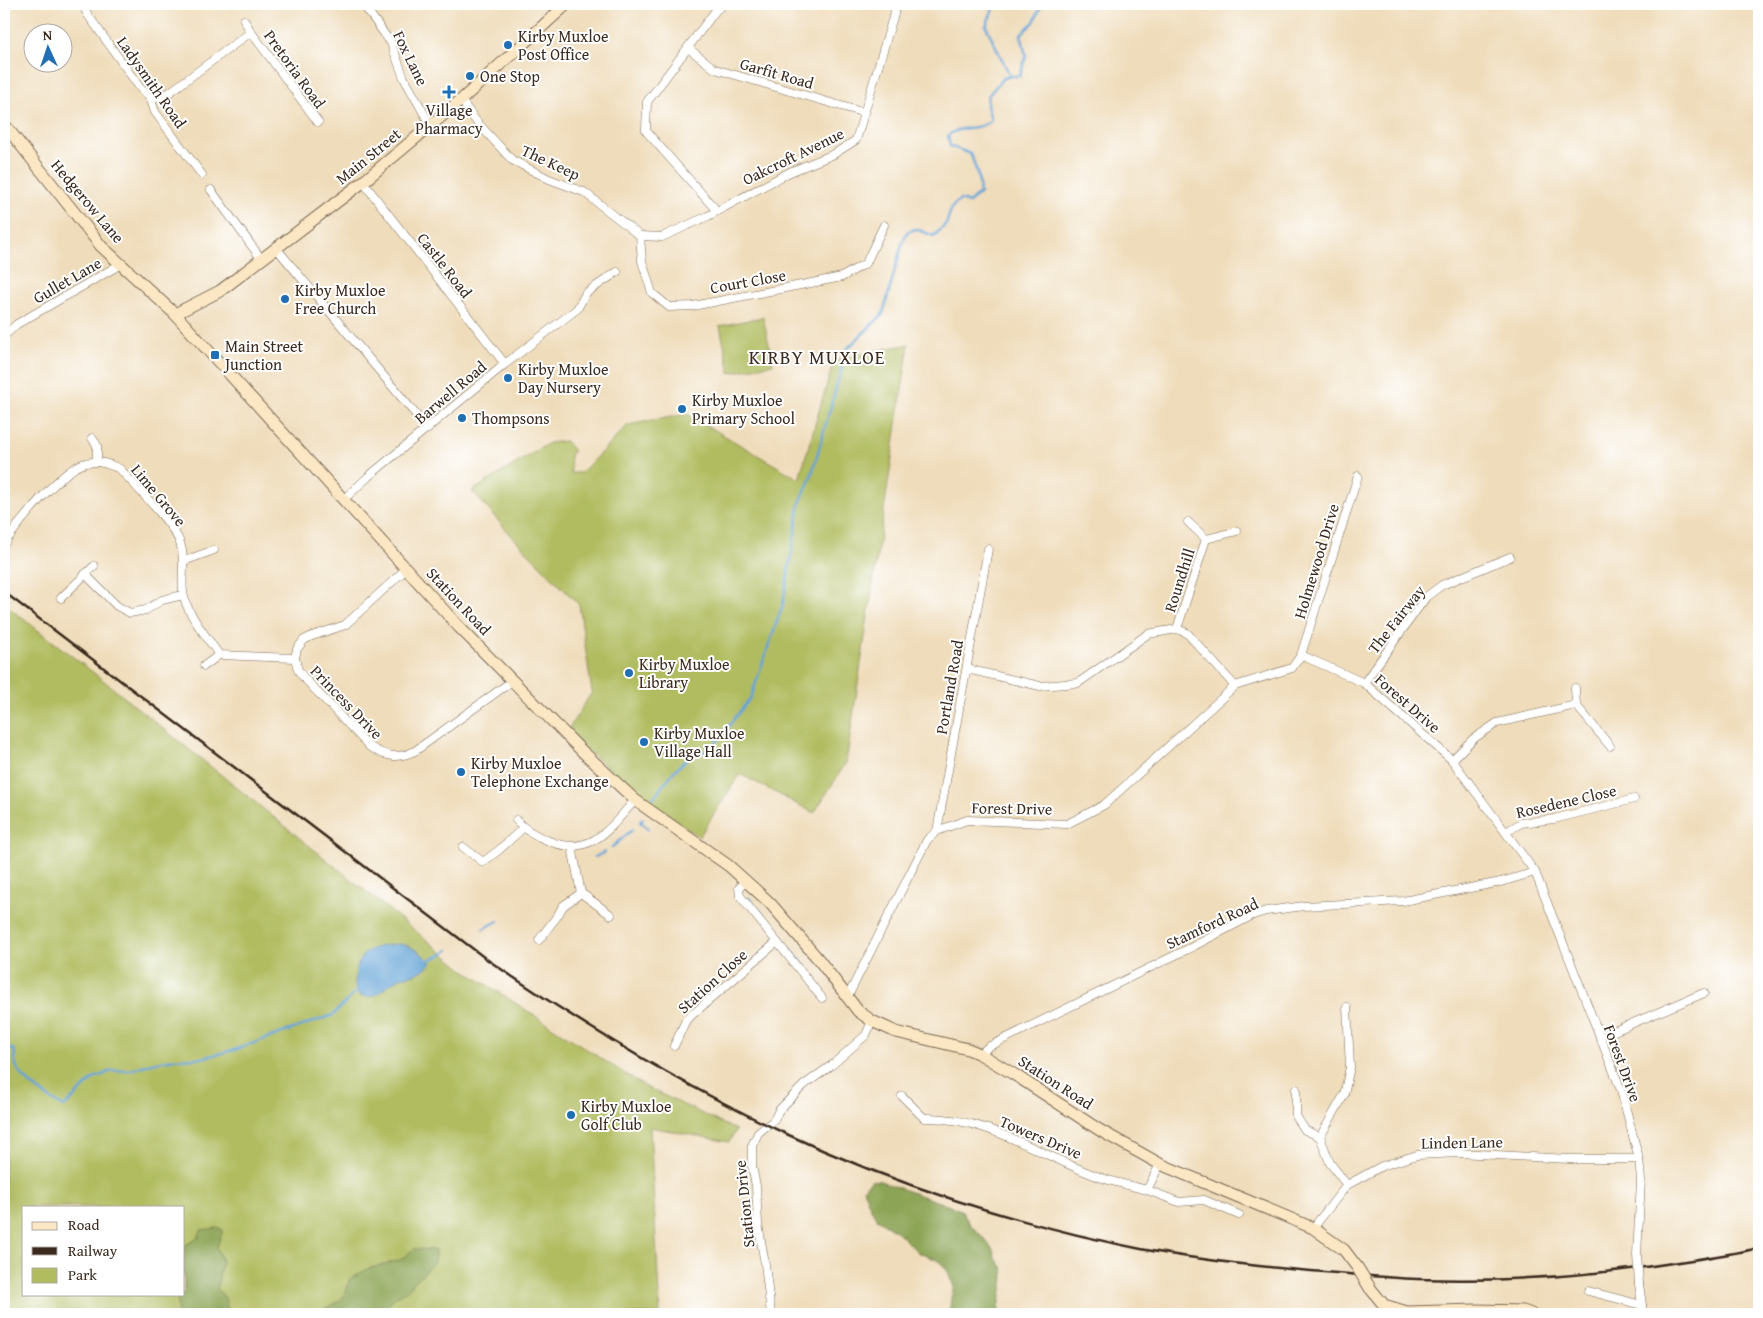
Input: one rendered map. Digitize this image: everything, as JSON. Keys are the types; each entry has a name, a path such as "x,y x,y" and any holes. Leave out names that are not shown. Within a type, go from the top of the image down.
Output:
{"street":[{"name":"Ladysmith Road","path":"82,4 140,88 150,97 155,112 202,175"},
{"name":"Fox Lane","path":"365,4 365,7 391,43 404,78 431,126"},
{"name":"Main Street","path":"175,314 220,291 363,182 461,100 567,4"},
{"path":"718,211 646,131 647,102 716,10 724,4"},
{"name":"Oakcroft Avenue","path":"640,236 662,237 718,211 790,172 834,154 856,140 897,4"},
{"name":"Pretoria Road","path":"244,20 318,122"},
{"name":"Pretoria Road","path":"150,97 159,98 170,92 251,32"},
{"name":"Garfit Road","path":"688,48 715,69 865,113"},
{"name":"The Keep","path":"461,100 476,122 512,160 548,179 584,192 640,236"},
{"name":"Hedgerow Lane","path":"4,124 101,246 175,314"},
{"name":"Castle Road","path":"363,182 505,364"},
{"path":"212,190 262,260"},
{"name":"Court Close","path":"640,236 642,261 652,293 670,307 693,306 842,278 866,263 884,225"},
{"path":"277,249 428,429"},
{"name":"Gullet Lane","path":"4,336 17,324 121,264"},
{"name":"Barwell Road","path":"343,500 369,476 505,364 577,308 586,293 617,272"},
{"name":"Station Road","path":"175,314 406,569 512,681 635,800 729,866 770,903 819,960 858,1011 872,1021 896,1032 968,1048 1016,1075 1101,1131 1160,1164 1313,1228 1344,1250 1370,1288 1384,1305 1394,1312"},
{"path":"4,544 26,513 63,477 85,463 97,462 97,445 92,438"},
{"name":"Lime Grove","path":"97,462 120,469 173,530 180,543 184,561 183,595 190,611 219,654"},
{"name":"Holmewood Drive","path":"1301,655 1358,476"},
{"name":"Roundhill","path":"1188,522 1206,539"},
{"name":"Roundhill","path":"1206,539 1237,531"},
{"name":"Roundhill","path":"1177,629 1206,539"},
{"name":"Portland Road","path":"937,831 988,549"},
{"path":"184,561 214,550"},
{"name":"The Fairway","path":"1364,683 1426,597 1442,585 1510,557"},
{"path":"61,598 94,566"},
{"name":"Princess Drive","path":"406,569 345,624 304,640 297,649 295,658 298,670 304,678 364,741 380,753 390,757 399,757 415,751 512,681"},
{"path":"85,574 117,606 130,613 146,610 162,600 183,595"},
{"path":"967,669 1040,686 1078,683 1148,634 1177,629 1187,633 1235,686"},
{"path":"204,666 219,654 295,658"},
{"name":"Forest Drive","path":"937,831 967,820 1067,824 1104,805 1235,686 1292,668 1301,655 1364,683 1452,760 1535,872 1621,1090 1638,1159 1641,1180 1637,1255 1642,1305 1641,1314"},
{"path":"1575,688 1576,705 1610,746"},
{"path":"1452,760 1473,739 1497,723 1576,705"},
{"path":"516,820 523,828 556,844 572,847 588,844 605,833 635,800"},
{"name":"Rosedene Close","path":"1506,832 1521,823 1554,819 1634,800"},
{"path":"463,847 482,862 499,850 523,828"},
{"path":"848,998 928,840 937,831"},
{"path":"572,847 582,893 611,915"},
{"name":"Stamford Road","path":"980,1054 988,1047 1253,915 1266,911 1304,906 1403,901 1501,882 1535,872"},
{"path":"746,881 739,888 740,896 822,998"},
{"path":"539,940 558,915 562,906 582,893"},
{"name":"Station Close","path":"674,1046 686,1020 777,942"},
{"path":"1600,1037 1704,993"},
{"path":"1320,1137 1344,1095 1350,1067 1346,1007"},
{"name":"Station Drive","path":"771,1314 758,1224 756,1186 752,1166 752,1146 758,1133 774,1120 779,1110 804,1085 832,1065 866,1035 872,1021"},
{"path":"1296,1089 1296,1116 1305,1130 1320,1137 1330,1163 1347,1185"},
{"name":"Towers Drive","path":"902,1096 924,1118 938,1117 969,1122 1040,1150 1102,1178 1147,1190 1180,1202 1204,1200 1239,1215"},
{"name":"Linden Lane","path":"1313,1228 1347,1185 1382,1166 1417,1155 1459,1153 1569,1159 1638,1159"},
{"path":"1147,1190 1160,1164"},
{"path":"1588,1291 1642,1305"},
{"path":"1394,1312 1476,1310 1523,1311 1531,1314"}],"green space":[{"path":"763,317 773,364 730,373 720,326"},
{"path":"909,344 846,763 814,813 740,774 699,837 641,795 566,733 592,692 579,605 509,533 472,491 549,443 566,441 574,451 570,454 571,473 581,473 628,425 687,414 799,479 834,360"},
{"name":"Kirby Muxloe Golf Club","path":"4,604 99,677 464,970 644,1086 736,1130 729,1142 650,1127 660,1314 4,1314"},
{"path":"871,1180 880,1181 961,1210 971,1226 993,1250 995,1257 1003,1268 1004,1278 998,1314 949,1314 954,1287 948,1272 942,1264 919,1253 897,1232 877,1219 863,1189"},
{"path":"217,1228 223,1230 217,1247 222,1261 217,1289 225,1298 228,1311 225,1314 177,1314 177,1296 185,1296 185,1245 198,1238 201,1230"},
{"path":"414,1249 435,1250 435,1261 407,1290 394,1298 381,1314 313,1314 342,1298 348,1287 349,1280 367,1269 400,1260"}],"water":[{"path":"401,944 418,951 431,963 417,973 400,978 375,995 360,995 355,979 358,963 364,954 379,947"}],"waterway":[{"path":"995,4 986,26 1010,76"},
{"path":"653,798 674,771 689,757 711,749 751,697 783,604 800,503 811,477 847,349 883,314 907,232 916,229 934,236 946,224 952,207 960,200 969,203 980,193 978,176 971,154 950,146 948,136 958,130 981,126 991,120 987,105 988,96 1002,79 1010,76 1020,76 1026,56 1021,34 1034,22 1042,4"},
{"path":"643,819 640,822 648,828"},
{"path":"612,847 632,830"},
{"path":"595,857 605,852"},
{"path":"749,898 811,974"},
{"path":"483,929 498,921"},
{"path":"426,961 449,950"},
{"path":"4,1049 13,1049 18,1069 31,1085 64,1107 93,1079 111,1071 130,1070 174,1059 201,1058 234,1050 333,1015 359,989"}],"railway":[{"path":"4,592 485,958 556,1006 667,1073 743,1113 824,1151 912,1186 1049,1228 1141,1249 1193,1258 1391,1278 1483,1280 1548,1277 1647,1267 1759,1248"}],"place":[{"name":"Kirby Muxloe Post Office","path":"508,45"},
{"name":"One Stop","path":"470,76"},
{"name":"Village Pharmacy","path":"449,92"},
{"name":"Kirby Muxloe Free Church","path":"285,299"},
{"name":"Main Street Junction","path":"215,355"},
{"name":"Kirby Muxloe Day Nursery","path":"508,378"},
{"name":"Kirby Muxloe Primary School","path":"682,409"},
{"name":"Thompsons","path":"462,418"},
{"name":"Kirby Muxloe Library","path":"629,673"},
{"name":"Kirby Muxloe Village Hall","path":"644,742"},
{"name":"Kirby Muxloe Telephone Exchange","path":"461,772"},
{"name":"Kirby Muxloe Golf Club","path":"571,1115"}],"district":[{"name":"KIRBY MUXLOE","path":"817,357"}]}
